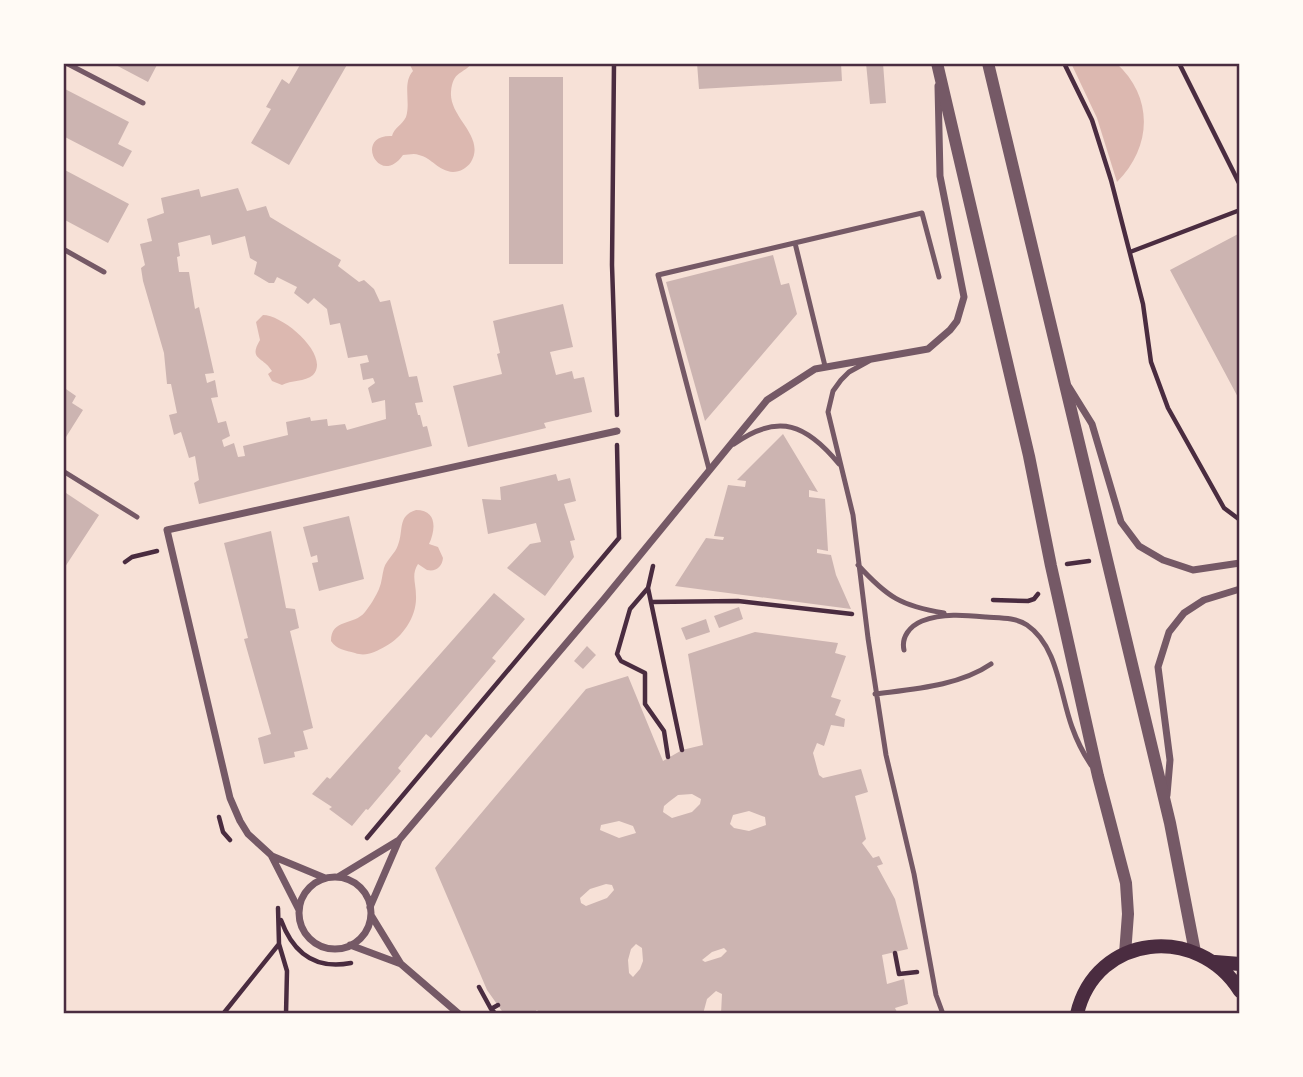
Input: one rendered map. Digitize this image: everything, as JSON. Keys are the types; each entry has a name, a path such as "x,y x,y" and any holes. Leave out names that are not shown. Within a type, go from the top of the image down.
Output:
{"main road":[{"path":"1077,1014 1084,994 1096,976 1114,961 1136,950 1162,945 1195,951 1214,962 1240,991"},
{"path":"1214,962 1240,964"}],"street":[{"path":"988,63 1166,807 1195,951"},
{"path":"338,877 399,839 604,599 767,400 815,369 928,349 943,339 957,321 964,296 940,176 937,66"},
{"path":"937,66 1029,456 1098,776 1126,883 1128,914 1125,954"},
{"path":"1063,377 1092,424 1121,522 1139,546 1163,560 1193,570 1240,563"},
{"path":"326,878 271,855 248,834 240,821 230,798 167,530 617,431"},
{"path":"1166,807 1170,760 1158,667 1169,632 1184,613 1204,600 1240,589"},
{"path":"271,855 299,910 304,932 320,946 338,949 350,946 365,932 370,910 399,839"},
{"path":"299,910 304,895 312,886 326,878 349,880 359,887 401,964 459,1014"},
{"path":"350,946 401,964"}],"lane":[{"path":"66,63 143,103"},
{"path":"709,470 658,275 922,212 939,277"},
{"path":"795,243 825,366"},
{"path":"63,249 104,272"},
{"path":"872,360 849,372 833,391 828,412 853,515 875,694 886,755 914,874 936,995 943,1014"},
{"path":"729,447 747,434 761,429 777,426 803,429 823,443 841,466"},
{"path":"63,471 137,517"},
{"path":"858,565 878,588 901,603 952,615 1017,620 1036,633 1052,660 1071,726 1082,752 1098,776"},
{"path":"904,650 904,638 912,627 933,617 952,615"},
{"path":"875,694 961,679 978,673 990,664"}],"path":[{"path":"362,845 618,538 612,265 614,63"},
{"path":"1064,63 1092,120 1143,304 1151,362 1168,408 1224,508 1240,520"},
{"path":"1179,63 1240,184"},
{"path":"1130,252 1240,210"},
{"path":"125,562 132,557 171,547"},
{"path":"668,757 664,731 645,704 645,673 621,660 617,654 630,609 648,588 682,750"},
{"path":"650,602 738,601 856,615 853,604"},
{"path":"279,915 287,937 309,958 337,965 359,962"},
{"path":"223,1014 279,943 287,971 286,1014"},
{"path":"895,953 900,974 932,970"},
{"path":"479,987 496,1014"},
{"path":"491,1009 498,1005"}],"shaded area":[{"path":"409,63 472,63 456,76 451,92 455,110 474,144 471,162 463,169 448,171 415,154 403,155 394,164 386,166 374,157 374,143 380,138 392,136 406,117 407,87 413,71"},
{"path":"1071,63 1116,63 1137,91 1144,122 1142,138 1129,168 1117,182 1097,118"},
{"path":"263,315 282,322 303,338 316,358 317,367 313,375 282,385 272,381 268,374 272,371 256,355 260,340 256,322"},
{"path":"416,510 428,513 431,517 434,527 429,544 438,547 443,558 440,566 433,570 427,570 418,564 414,576 416,604 408,625 392,642 370,653 359,654 339,648 331,641 332,634 339,625 360,616 369,607 379,589 385,565 398,545 404,520"}],"building":[{"path":"112,63 158,63 148,82"},
{"path":"301,63 348,63 289,165 251,143 271,109 266,107 282,79 289,84"},
{"path":"697,63 841,63 842,81 699,89"},
{"path":"866,63 883,63 886,103 870,104"},
{"path":"509,77 563,77 563,264 509,264"},
{"path":"63,88 129,122 118,144 132,151 123,167 63,136"},
{"path":"63,169 129,204 108,243 63,219"},
{"path":"238,188 247,211 266,206 270,217 341,260 338,266 359,282 364,280 374,289 380,302 390,300 409,377 417,376 423,402 415,403 423,427 427,426 432,446 199,504 194,483 199,480 195,456 189,458 181,432 174,435 169,415 177,413 171,384 167,384 164,353 143,281 141,268 145,265 140,244 152,241 147,219 164,213 161,198 199,189 201,197","holes":["210,235 212,245 245,236 250,258 257,262 254,274 269,283 274,283 277,277 297,287 294,293 308,304 314,298 327,309 330,325 340,323 348,358 367,355 369,362 360,364 363,380 373,378 375,383 368,388 372,403 385,400 386,419 347,430 345,424 328,426 327,419 311,421 310,417 286,422 288,435 243,446 245,456 238,457 234,443 224,447 222,440 230,436 226,421 218,423 211,398 218,397 215,380 207,383 205,374 214,373 199,307 195,309 189,272 179,272 177,257 180,256 178,243"]},
{"path":"1240,233 1240,401 1170,270"},
{"path":"773,255 781,285 789,283 797,314 705,421 666,282"},
{"path":"563,304 573,347 550,352 556,375 572,371 574,379 584,377 592,412 544,423 546,428 468,447 453,386 502,374 493,321"},
{"path":"63,387 76,396 72,403 83,410 66,437 63,435"},
{"path":"783,434 818,492 809,490 809,497 825,499 828,551 817,549 817,553 831,555 836,575 851,609 675,586 706,538 723,540 724,537 714,536 728,485 745,487 746,481 737,480"},
{"path":"556,474 558,481 570,478 576,501 564,504 575,540 570,541 574,557 545,596 507,568 530,544 541,542 536,523 488,534 482,499 501,500 500,487"},
{"path":"63,491 99,515 63,570"},
{"path":"349,516 364,579 319,591 312,563 318,562 317,555 311,557 303,527"},
{"path":"271,531 286,608 295,609 299,628 290,631 313,728 303,731 308,749 294,752 295,757 264,764 258,738 271,734 244,639 248,638 224,543"},
{"path":"494,593 525,619 492,658 496,661 431,738 426,734 398,768 401,771 352,826 329,809 332,807 312,794 327,777 330,779"},
{"path":"739,607 743,619 719,628 714,616"},
{"path":"706,619 710,632 686,640 681,628"},
{"path":"755,632 838,643 835,653 846,656 831,697 841,700 835,715 845,719 844,727 831,725 824,746 817,743 813,753 819,775 823,778 861,769 868,792 855,796 866,839 862,843 873,858 879,856 883,864 877,866 895,899 908,949 882,955 887,984 904,979 908,1004 895,1008 898,1014 721,1014 722,994 716,991 707,999 703,1014 541,1014 537,1010 532,1014 504,1014 487,990 435,868 586,689 628,676 663,761 682,750 703,745 688,654","holes":["692,794 701,799 700,804 692,812 672,818 663,812 664,806 678,795","749,811 765,817 766,825 749,831 734,828 730,824 733,815","619,821 633,826 636,833 619,838 600,830 601,825","606,884 612,885 614,890 607,898 586,906 581,903 580,898 590,889","636,944 642,948 643,961 633,977 629,973 631,949","724,948 727,951 721,957 705,962 702,960 712,952"]},
{"path":"587,646 596,655 583,669 574,661"}]}
